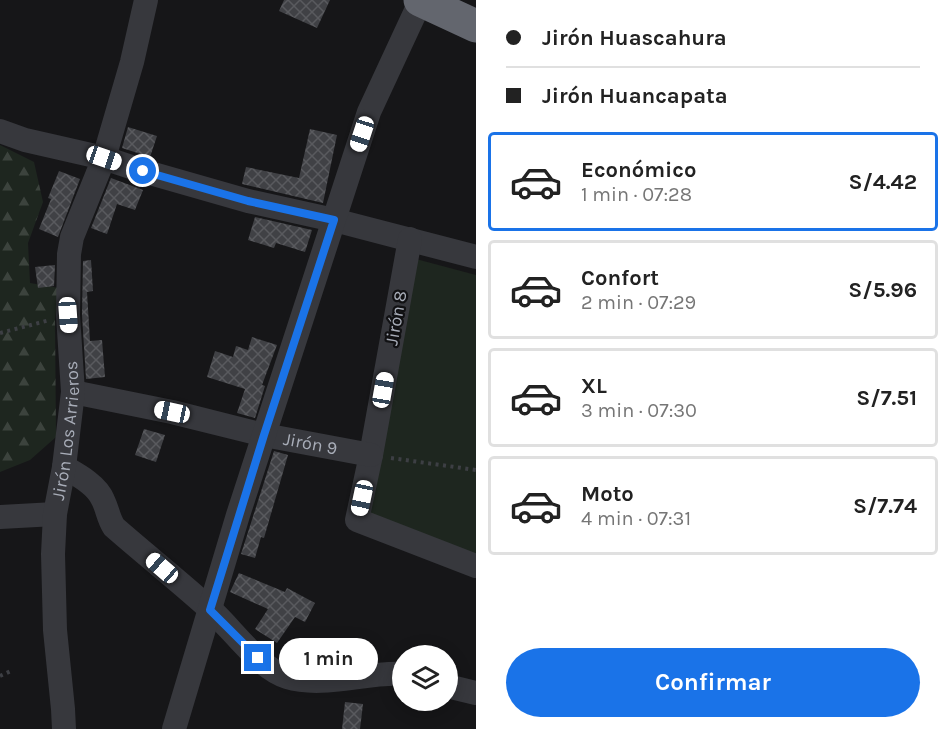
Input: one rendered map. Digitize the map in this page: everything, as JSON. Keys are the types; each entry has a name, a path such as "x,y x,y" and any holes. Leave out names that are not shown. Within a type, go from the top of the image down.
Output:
{"highway":[{"path":"421,0 476,26"}],"street":[{"name":"Jirón Los Arrieros","path":"64,729 55,630 53,554 55,514 64,466 73,392 68,315 69,254 72,237 104,158 132,62 146,0"},
{"path":"174,729 264,435 369,112 421,0"},
{"path":"0,131 24,140 104,158 248,201 334,220 476,257"},
{"name":"Jirón 8","path":"410,239 357,520 476,566"},
{"name":"Jirón 9","path":"73,392 172,412 264,435 371,455"},
{"path":"64,466 96,489 102,497 114,527 210,610 272,670 286,677 300,680 392,674"},
{"path":"0,517 55,514"},
{"path":"458,689 476,693"}],"path":[{"path":"0,333 68,315"},
{"path":"371,455 476,470"},
{"path":"0,676 13,670"}],"green space":[{"path":"0,145 34,162 43,202 28,243 30,283 59,288 55,319 56,437 30,460 0,472"},
{"path":"416,259 476,275 476,555 360,518"}],"building":[{"path":"284,0 330,0 317,28 279,11"},
{"path":"128,127 157,136 150,157 122,148"},
{"path":"310,129 337,135 323,203 242,184 246,167 299,178"},
{"path":"59,171 80,179 58,237 39,229"},
{"path":"111,178 143,190 135,210 117,204 107,234 91,228"},
{"path":"255,217 312,230 305,252 276,243 274,248 248,240"},
{"path":"91,260 93,291 87,292 90,341 102,340 105,377 86,379 82,315 83,261"},
{"path":"55,265 54,286 38,288 35,267"},
{"path":"252,337 277,345 262,385 265,386 255,418 237,413 245,389 207,377 215,351 233,357 236,346 248,350"},
{"path":"144,429 165,435 156,462 135,455"},
{"path":"274,451 288,455 264,538 261,537 255,558 241,554"},
{"path":"239,573 285,592 287,588 315,603 305,622 295,617 277,643 255,629 268,609 230,592"},
{"path":"345,702 363,704 360,729 342,729"}],"route":[{"path":"143,171 248,201 334,220 238,515 210,610 258,658"}]}
